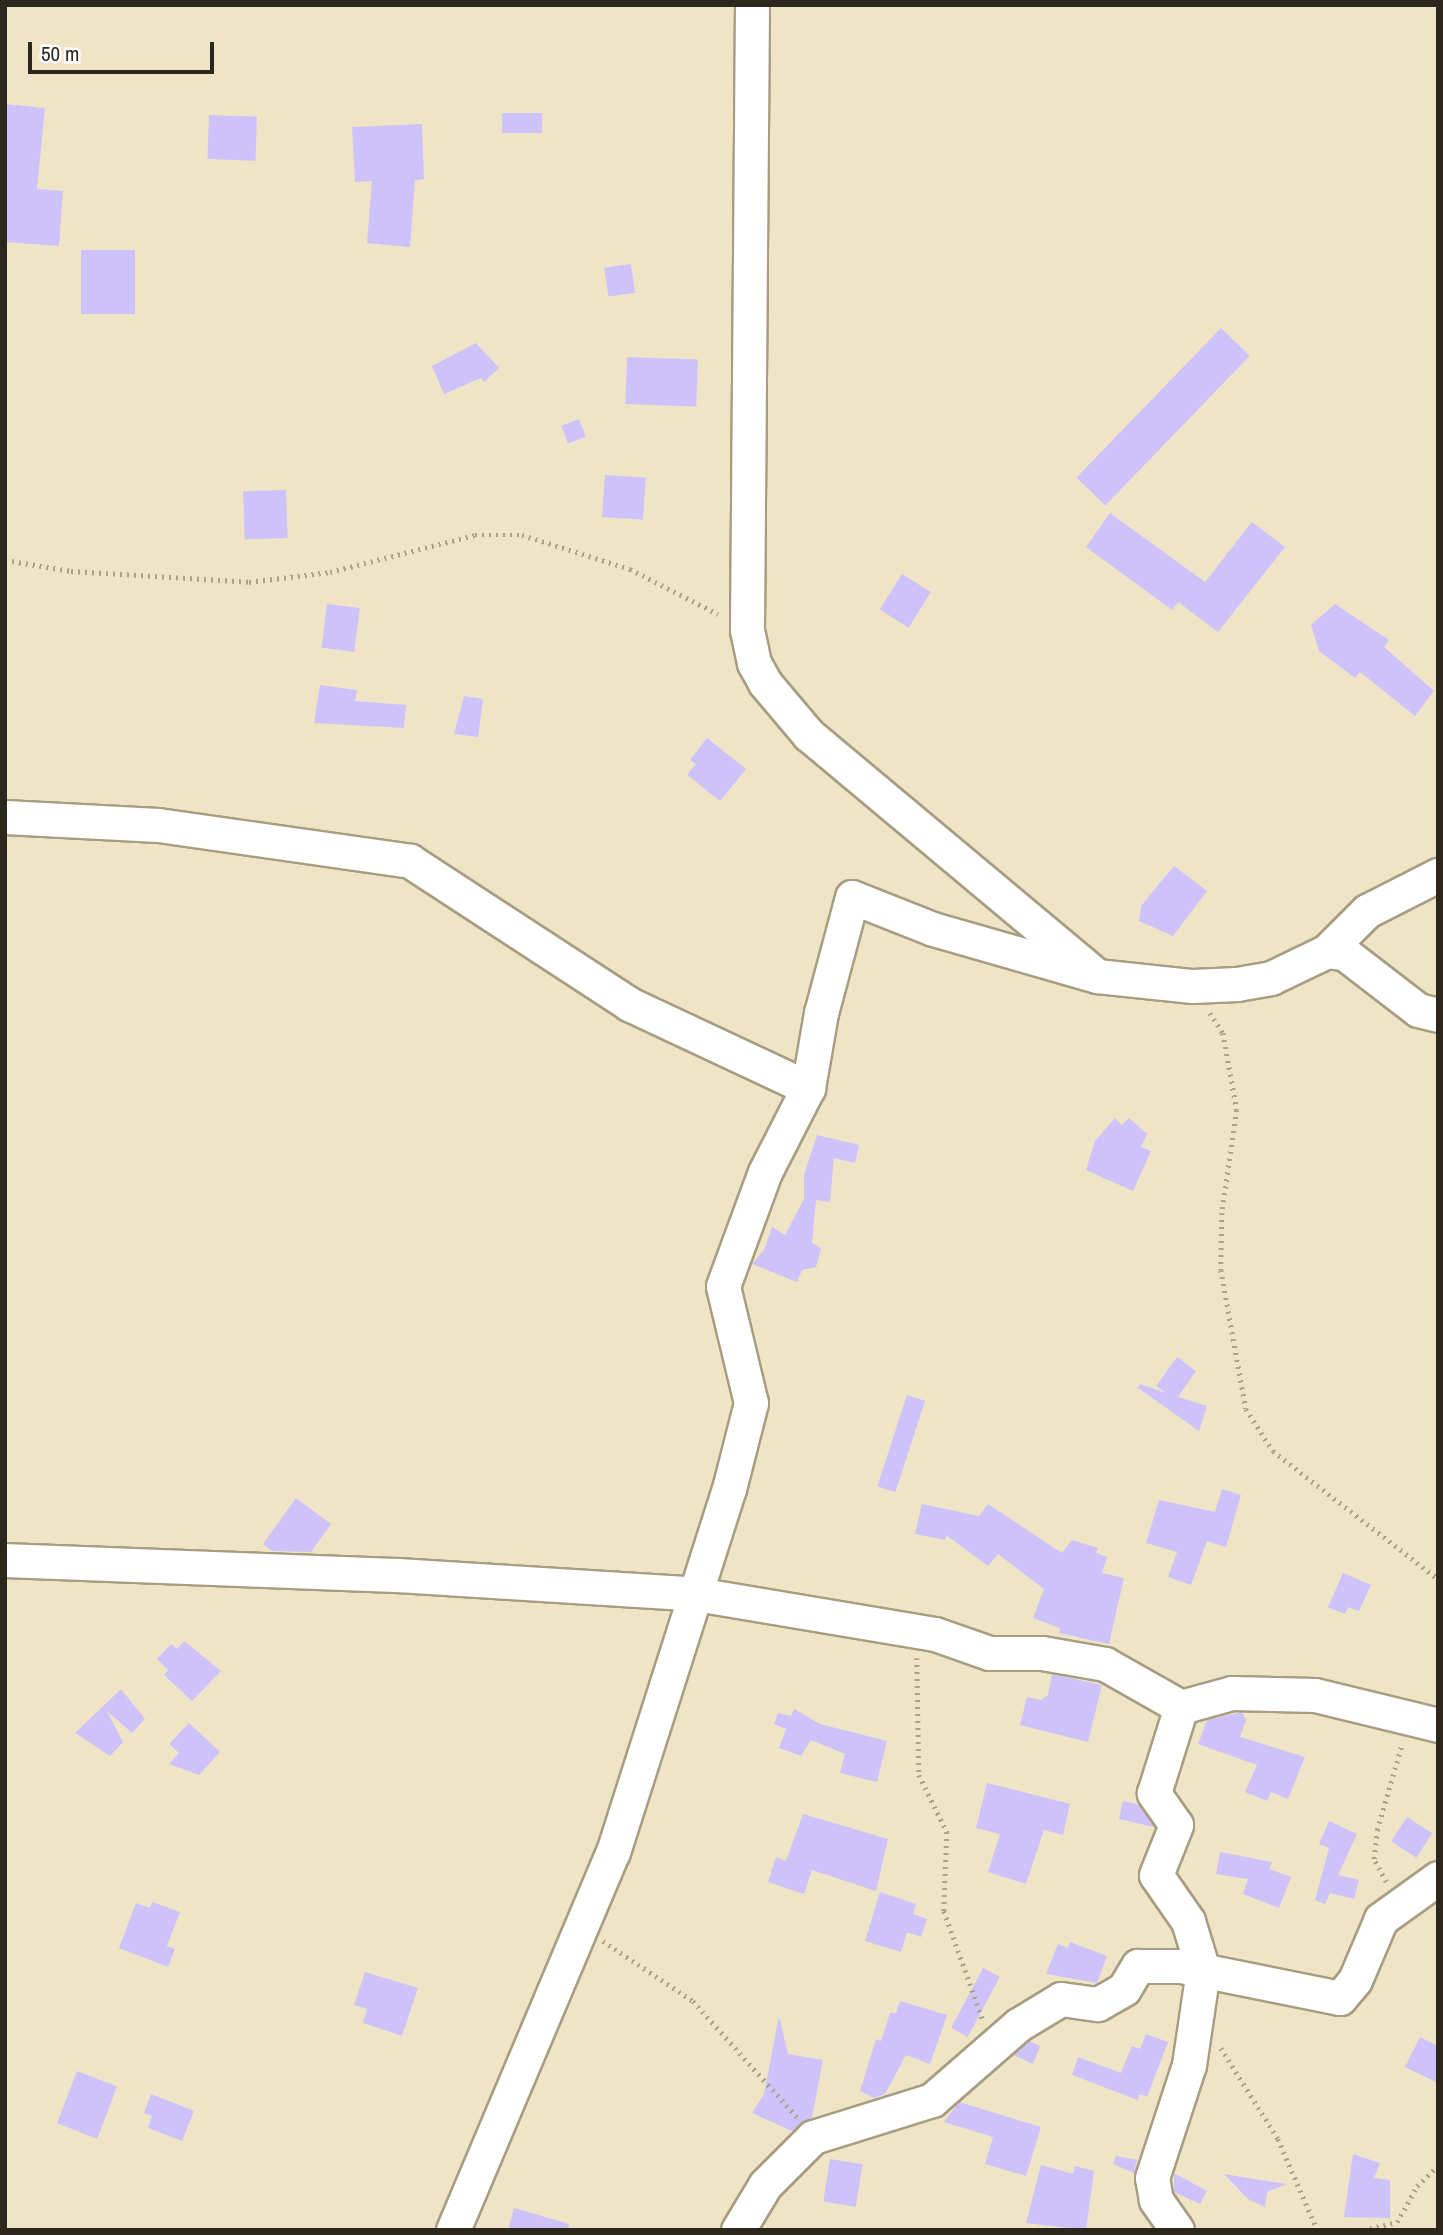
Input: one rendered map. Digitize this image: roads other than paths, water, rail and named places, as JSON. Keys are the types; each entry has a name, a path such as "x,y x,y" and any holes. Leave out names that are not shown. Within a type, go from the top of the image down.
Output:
{"street":[{"path":"752,5 747,630 765,684 809,735 1097,976"},
{"path":"5,817 158,825 410,861 629,1004 808,1088"},
{"path":"453,2230 583,1930 696,1594 751,1403 723,1286 765,1172 808,1088 821,1013 852,897 933,929 1097,976 1192,986 1271,978 1327,951 1367,911 1438,875"},
{"path":"1327,951 1344,953 1410,1004 1438,1015"},
{"path":"5,1560 398,1575 696,1594 915,1630 989,1653 1042,1653 1105,1664 1181,1707 1232,1693 1315,1695 1424,1724"},
{"path":"1177,2230 1156,2200 1152,2178 1189,2065 1199,2014 1203,1970 1188,1922 1156,1875 1176,1825 1154,1793 1181,1707"},
{"path":"738,2230 765,2185 813,2137 932,2101 993,2048 1062,1999 1098,2004 1124,1989 1138,1966 1203,1970 1340,1998 1355,1980 1381,1919 1403,1898 1438,1878"}]}
